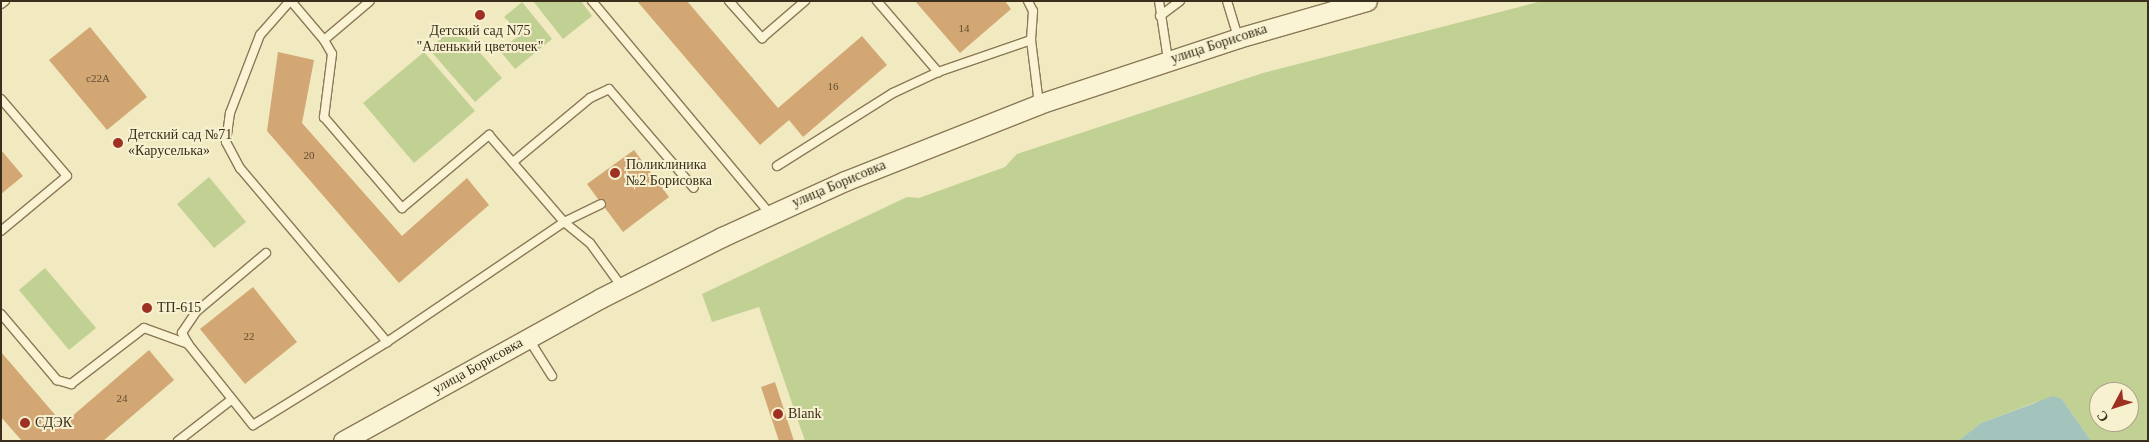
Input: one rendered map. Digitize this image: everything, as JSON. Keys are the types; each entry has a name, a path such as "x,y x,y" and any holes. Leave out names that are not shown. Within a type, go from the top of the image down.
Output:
{"street":[{"name":"улица Борисовка","path":"343,441 622,287 770,214 1039,104 1238,38 1367,1"}],"lane":[{"path":"1,4 5,1"},
{"path":"387,342 240,168 226,142 230,113 260,35 291,1 324,40 332,54 324,117 402,208 489,135 564,222 590,243 622,287"},
{"path":"324,40 370,1"},
{"path":"592,1 770,214"},
{"path":"730,1 762,38 805,1"},
{"path":"877,1 938,72"},
{"path":"1028,1 1033,11 1031,40 1039,104"},
{"path":"1159,1 1168,60"},
{"path":"1160,16 1180,1"},
{"path":"1227,1 1238,38"},
{"path":"777,166 892,93 938,72 1031,40"},
{"path":"513,162 590,98 609,89 694,188"},
{"path":"1,99 67,176 1,231"},
{"path":"266,253 196,312 182,333 188,344 231,400 253,425 258,424 387,342 564,222 601,204"},
{"path":"1,314 57,380 72,384 144,328 188,344"},
{"path":"528,338 552,376"},
{"path":"178,441 231,400"}],"green space":[{"path":"533,1 581,1 592,16 563,39"},
{"path":"1542,1 2148,1 2148,441 2091,441 2062,399 2036,402 1981,423 1958,441 805,441 759,307 712,322 702,294 907,197 919,198 1005,167 1017,154 1263,73"},
{"path":"522,2 552,39 515,69 500,51 519,35 504,17"},
{"path":"456,25 502,78 475,102 429,49"},
{"path":"424,52 475,111 414,163 363,103"},
{"path":"209,177 246,222 214,248 177,204"},
{"path":"45,268 96,328 69,350 19,290"}],"water":[{"path":"2053,396 2062,399 2091,441 1958,441 1981,423"}],"building":[{"path":"637,1 687,1 778,108 862,36 887,65 803,137 789,120 760,145"},
{"path":"915,1 1005,1 1011,9 960,53"},
{"path":"90,27 147,97 107,130 49,60"},
{"path":"278,52 314,60 302,123 402,236 467,178 489,205 399,283 267,131"},
{"path":"1,150 23,176 1,194"},
{"path":"634,150 669,197 623,232 605,208 606,201 598,199 587,184"},
{"path":"253,287 297,342 245,384 200,329"},
{"path":"149,350 174,380 103,441 22,441 1,417 1,352 63,424"},
{"name":"Blank","path":"775,382 794,441 779,441 761,387"}],"place":[{"name":"Детский сад N75 \"Аленький цветочек\"","path":"480,15"},
{"name":"Детский сад №71 «Каруселька»","path":"118,143"},
{"name":"Поликлиника №2 Борисовка","path":"615,173"},
{"name":"ТП-615","path":"147,308"},
{"name":"Blank","path":"778,414"},
{"name":"СДЭК","path":"25,423"}]}
